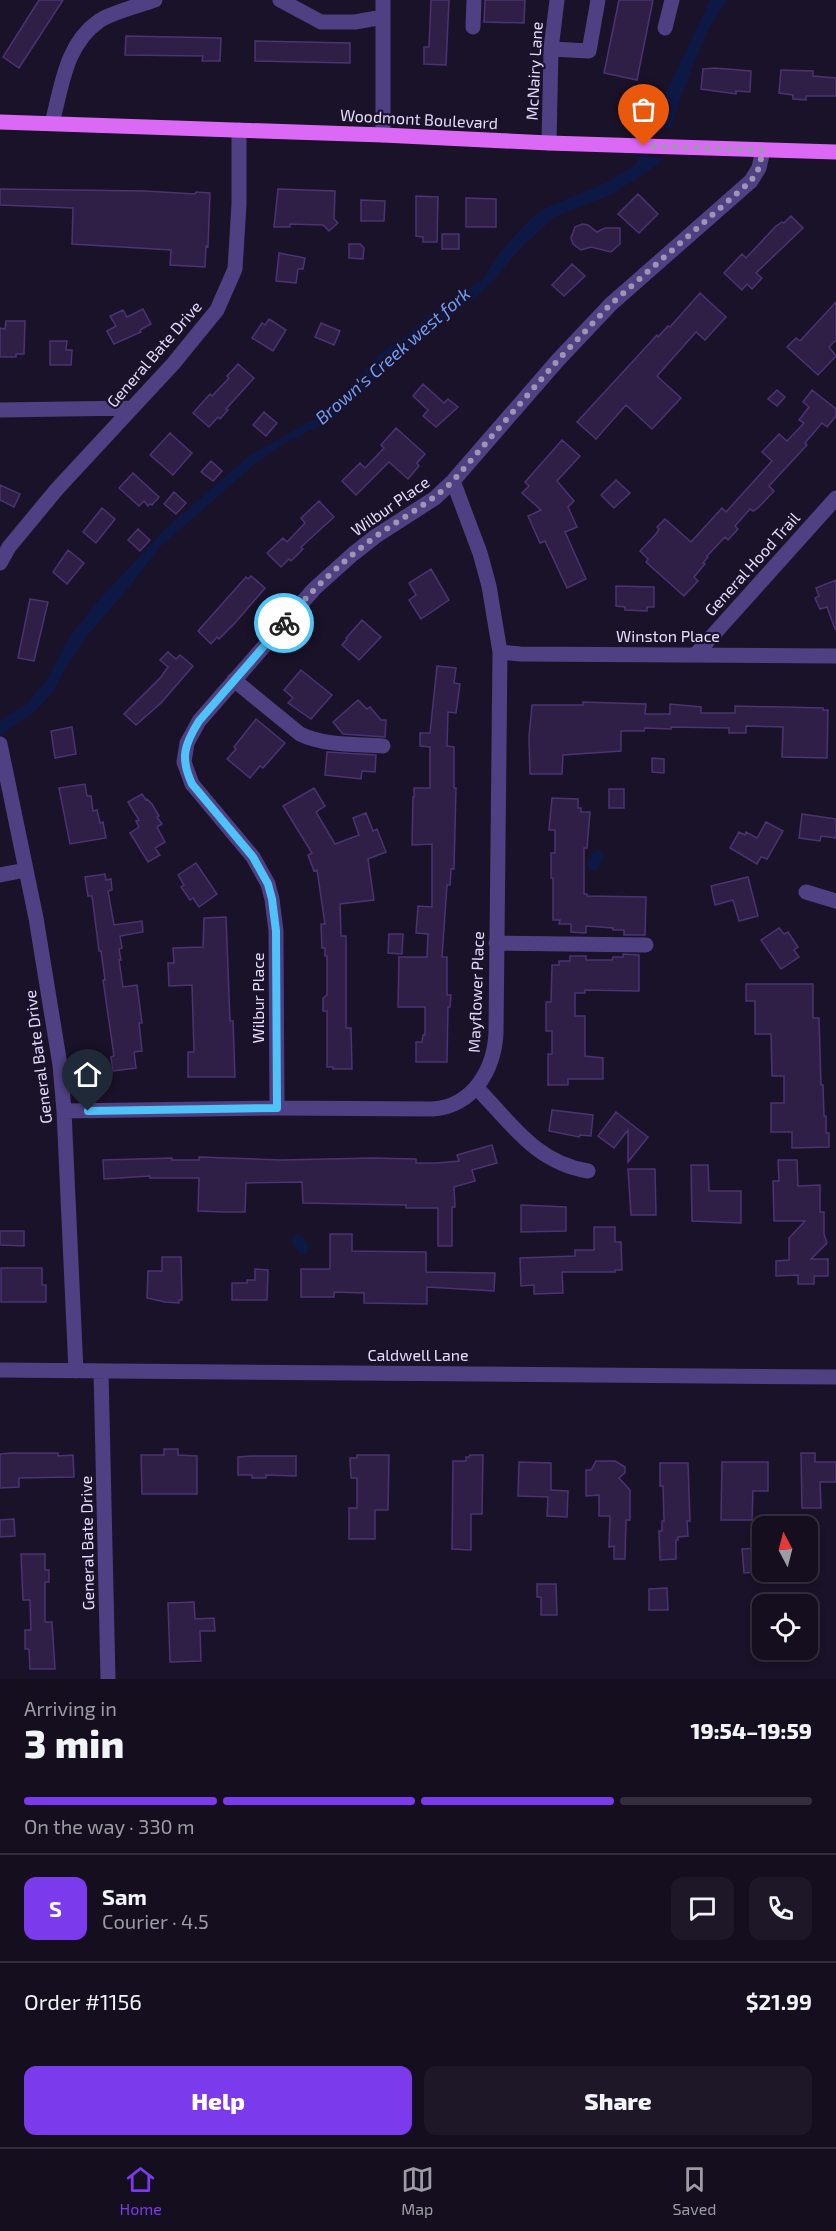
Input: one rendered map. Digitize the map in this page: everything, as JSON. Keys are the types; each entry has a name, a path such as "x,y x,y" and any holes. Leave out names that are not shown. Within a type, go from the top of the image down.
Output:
{"main road":[{"name":"Woodmont Boulevard","path":"0,122 836,152"}],"street":[{"path":"52,123 69,56 84,35 100,20 155,0"},
{"path":"280,0 321,22 355,22 383,17"},
{"path":"383,0 383,135"},
{"path":"473,27 474,0"},
{"name":"McNairy Lane","path":"549,143 551,49 557,0"},
{"path":"551,49 589,51 597,0"},
{"path":"665,28 672,0"},
{"name":"General Bate Drive","path":"0,563 9,547 57,489 204,328 217,310 235,269 238,237 238,130"},
{"name":"Wilbur Place","path":"277,1108 276,931 272,899 268,884 253,857 196,791 186,771 184,752 192,733 234,680 314,589 361,548 435,498 453,481 558,360 611,304 751,181 759,168 763,150"},
{"path":"0,410 132,408"},
{"name":"Mayflower Place","path":"64,1111 277,1108 441,1109 465,1098 488,1070 495,1050 500,652 489,586 480,553 453,481"},
{"name":"General Hood Trail","path":"696,654 836,498"},
{"name":"Winston Place","path":"500,652 836,656"},
{"path":"234,680 307,738 383,746"},
{"name":"General Bate Drive","path":"0,744 26,870 60,1065 76,1371"},
{"path":"0,875 26,870"},
{"path":"806,892 836,901"},
{"path":"496,943 646,945"},
{"path":"476,1087 536,1150 562,1166 588,1171"},
{"name":"Caldwell Lane","path":"0,1370 836,1377"},
{"name":"General Bate Drive","path":"100,1371 108,1679"}],"water":[{"path":"710,0 727,0 707,32 679,102 672,128 650,126"},
{"name":"Brown's Creek west fork","path":"640,156 663,158 656,166 613,194 555,217 521,248 477,296 383,369 335,418 283,444 255,464 160,547 87,636 67,665 53,692 36,710 0,736 0,720 27,704 47,679 68,639 95,604 167,527 250,455 334,405 382,351 404,338 429,315 483,279 500,252 530,219 548,207 607,182 636,164"},
{"path":"598,850 602,852 603,858 598,869 591,871 587,864 593,852"},
{"path":"296,1234 301,1236 309,1246 307,1254 300,1254 292,1243 292,1238"}],"building":[{"path":"39,0 63,0 19,68 3,57"},
{"path":"431,0 449,0 446,65 424,64 424,47 429,47"},
{"path":"485,0 525,0 524,23 484,22"},
{"path":"619,0 653,0 637,80 604,73"},
{"path":"126,36 221,38 220,61 202,61 203,56 125,55"},
{"path":"255,41 350,43 350,63 255,61"},
{"path":"703,69 751,71 750,92 736,91 736,94 701,89"},
{"path":"781,70 813,71 813,76 836,78 836,96 806,96 806,100 793,99 793,95 779,93"},
{"path":"0,189 210,193 205,267 170,265 171,250 72,244 73,208 0,205"},
{"path":"278,189 335,191 334,219 338,223 329,231 323,225 290,224 290,227 274,227"},
{"path":"638,194 658,214 639,233 618,214"},
{"path":"416,196 438,197 437,242 423,242 423,237 416,236"},
{"path":"466,198 496,199 496,227 466,227"},
{"path":"361,200 385,201 384,221 361,221"},
{"path":"791,216 803,228 756,273 762,278 752,289 747,284 742,290 724,273 742,254 746,258 776,226 784,223"},
{"path":"582,224 588,225 597,232 605,228 620,228 620,244 611,252 591,247 581,250 573,244 571,238 575,227"},
{"path":"442,234 459,234 459,249 442,249"},
{"path":"349,244 360,244 364,248 363,259 349,258"},
{"path":"279,253 305,258 303,269 298,269 296,283 276,281"},
{"path":"572,264 585,276 564,296 552,285"},
{"path":"700,293 726,317 705,340 696,332 657,376 681,398 652,429 626,405 596,439 577,422 657,335 658,337 668,326 670,327"},
{"path":"836,302 836,340 829,347 836,356 818,375 787,347 796,338 800,341"},
{"path":"143,309 151,324 140,330 141,332 114,344 107,331 116,326 110,316 123,310 127,317"},
{"path":"269,319 286,330 273,351 252,338 262,323 265,325"},
{"path":"6,321 25,321 24,354 16,354 16,357 0,357 0,328 5,329"},
{"path":"321,323 340,331 334,345 315,337"},
{"path":"50,341 67,341 66,350 72,350 71,365 50,365"},
{"path":"238,364 254,378 220,419 218,417 209,427 193,413 229,378 227,376"},
{"path":"423,384 444,403 448,399 458,407 436,427 423,416 428,410 413,396"},
{"path":"777,390 785,397 777,406 768,399"},
{"path":"812,390 836,409 836,416 827,427 822,423 805,443 807,445 769,486 774,491 758,508 753,511 750,509 735,526 738,529 728,540 725,537 707,556 703,563 705,564 694,577 698,581 684,596 646,562 648,559 640,551 656,534 659,529 657,527 665,519 691,542 722,508 726,512 772,461 762,452 779,434 787,441 804,423 799,420 809,407 803,402"},
{"path":"264,412 277,423 266,436 253,425"},
{"path":"396,428 425,454 417,463 419,466 408,479 389,462 356,495 342,481 360,463 365,468 384,448 381,445"},
{"path":"170,433 192,453 173,475 150,455"},
{"path":"562,440 580,456 557,481 574,501 568,507 577,527 565,532 586,579 567,588 545,541 540,543 528,516 541,510 522,493 529,486 525,482"},
{"path":"211,461 222,471 213,481 201,472"},
{"path":"133,473 159,497 152,505 148,506 144,501 139,506 119,488"},
{"path":"616,480 630,493 614,508 601,495"},
{"path":"0,485 20,494 14,507 0,500"},
{"path":"174,492 186,503 176,514 164,504"},
{"path":"319,501 334,517 301,547 303,549 291,561 289,559 281,567 267,553 283,538 287,542 305,523 301,518"},
{"path":"102,508 115,519 96,543 83,532"},
{"path":"138,529 150,540 140,551 128,540"},
{"path":"68,550 84,563 67,584 53,572"},
{"path":"431,569 449,600 421,619 409,600 416,595 409,583"},
{"path":"251,576 265,588 235,623 211,644 198,631 246,577 248,579"},
{"path":"836,580 835,629 827,607 820,609 815,598 819,596 816,588"},
{"path":"616,586 654,587 654,607 647,607 647,611 625,610 625,607 616,606"},
{"path":"30,599 48,602 34,661 18,658"},
{"path":"362,620 381,637 359,660 342,645"},
{"path":"168,652 176,659 180,655 193,666 161,703 136,725 124,714 161,677 168,667 160,660"},
{"path":"437,666 456,668 454,683 460,684 456,713 448,712 447,746 454,747 454,788 456,788 454,869 451,869 450,885 447,885 442,957 447,957 447,995 451,995 450,1007 448,1007 447,1062 416,1062 416,1042 422,1042 423,1035 425,1035 425,1007 398,1007 399,957 427,957 428,934 416,933 418,906 432,907 432,844 412,845 413,797 414,788 430,788 430,747 420,746 420,733 430,733"},
{"path":"301,670 332,695 311,719 288,703 293,698 284,690"},
{"path":"358,700 367,709 370,707 381,720 386,720 385,737 343,734 333,722"},
{"path":"583,702 646,704 645,714 670,714 670,704 701,707 701,713 735,713 735,706 823,708 823,710 828,710 827,758 782,757 783,727 746,726 746,733 729,733 729,728 645,728 644,731 621,731 621,751 563,755 562,774 530,774 529,737 532,705 583,705"},
{"path":"256,719 285,743 263,768 260,766 250,778 227,759"},
{"path":"72,727 76,754 55,758 51,731"},
{"path":"327,752 376,755 375,772 362,771 361,779 325,775"},
{"path":"652,758 664,759 664,773 652,772"},
{"path":"85,784 87,796 91,796 93,811 97,810 100,823 103,822 106,838 70,844 59,788"},
{"path":"314,788 325,806 316,812 335,844 359,835 353,818 366,813 373,831 377,829 386,852 368,859 374,900 340,904 341,936 346,936 346,1028 351,1028 352,1069 327,1067 327,1011 323,1011 323,998 327,995 327,956 325,956 325,948 322,948 321,924 325,924 317,870 314,871 308,855 312,853 283,806"},
{"path":"609,789 624,789 624,808 609,808"},
{"path":"142,794 159,816 157,817 162,824 157,827 165,842 155,848 160,855 148,862 130,833 139,827 136,821 139,820 128,802"},
{"path":"552,798 578,799 578,808 581,808 581,812 590,812 587,848 584,848 584,894 587,896 646,897 645,935 624,935 624,930 586,926 586,933 571,932 571,924 559,924 560,920 553,920 551,853 555,853 555,830 549,830"},
{"path":"802,814 836,819 836,838 821,836 820,841 799,838"},
{"path":"766,822 783,831 767,859 761,857 757,864 730,848 739,832 745,835 746,832 757,838"},
{"path":"196,863 217,894 199,907 193,898 190,900 181,887 184,885 178,875"},
{"path":"105,874 106,880 111,879 112,890 108,891 114,925 142,921 143,932 120,936 122,948 119,949 123,987 137,985 142,1023 139,1023 142,1051 134,1052 136,1068 113,1071 111,1057 114,1056 101,951 99,951 92,896 88,896 85,877"},
{"path":"748,877 758,916 739,921 733,900 715,905 711,886"},
{"path":"226,917 230,1021 233,1021 235,1077 188,1077 188,1052 194,1052 192,985 169,986 168,963 174,963 173,948 203,947 204,918"},
{"path":"779,928 784,934 788,932 798,947 794,950 799,957 781,969 761,940"},
{"path":"389,934 403,934 402,954 388,953"},
{"path":"623,954 639,955 639,991 585,990 585,993 575,993 575,1016 585,1016 585,1056 603,1058 603,1079 568,1079 568,1085 548,1085 548,1054 552,1054 552,1031 546,1031 546,1002 551,1002 552,965 559,965 559,961 570,961 570,956 586,956 586,960 612,960 613,957 623,957"},
{"path":"746,984 813,984 813,1018 819,1018 821,1085 823,1085 824,1116 826,1116 826,1133 829,1133 829,1147 792,1148 792,1132 771,1132 771,1103 784,1103 784,1076 772,1076 771,1034 755,1034 755,1001 746,1001"},
{"path":"552,1110 593,1115 591,1136 580,1135 579,1137 549,1131"},
{"path":"616,1112 648,1137 628,1162 628,1130 614,1148 598,1136"},
{"path":"492,1145 497,1163 472,1170 475,1181 454,1187 452,1246 438,1246 438,1208 406,1208 406,1205 303,1203 302,1182 246,1183 245,1212 198,1211 199,1178 150,1178 150,1176 104,1179 103,1160 172,1158 172,1160 199,1160 199,1157 281,1160 373,1158 416,1159 416,1163 437,1163 459,1161 457,1155"},
{"path":"778,1160 797,1160 798,1186 820,1185 820,1212 824,1212 824,1234 827,1243 811,1259 828,1259 828,1276 814,1276 814,1284 798,1284 798,1275 776,1276 776,1261 789,1260 789,1238 805,1221 774,1221 773,1181 779,1181"},
{"path":"691,1165 708,1165 709,1191 741,1191 741,1223 692,1221"},
{"path":"628,1169 655,1169 656,1215 631,1215"},
{"path":"521,1205 566,1207 566,1231 521,1232"},
{"path":"594,1227 615,1227 615,1242 621,1242 622,1270 562,1272 563,1293 534,1294 534,1285 521,1286 520,1258 575,1256 575,1250 594,1250"},
{"path":"0,1231 24,1231 24,1246 0,1245"},
{"path":"330,1234 352,1234 352,1251 426,1252 426,1272 495,1273 494,1291 427,1287 427,1304 364,1303 364,1293 334,1292 334,1297 301,1297 301,1269 330,1269"},
{"path":"162,1257 181,1257 182,1300 179,1300 179,1303 147,1298 148,1271 162,1271"},
{"path":"1,1268 42,1268 42,1285 46,1285 46,1302 1,1302"},
{"path":"255,1269 268,1270 267,1300 232,1300 232,1283 247,1283 247,1280 255,1280"},
{"path":"164,1449 178,1449 178,1455 197,1456 197,1494 142,1494 141,1455 164,1455"},
{"path":"801,1453 815,1453 815,1462 836,1462 836,1482 820,1482 821,1508 802,1508"},
{"path":"0,1454 73,1455 74,1477 19,1478 19,1487 0,1488"},
{"path":"357,1455 389,1455 388,1510 375,1510 375,1539 349,1539 349,1508 357,1508 357,1478 351,1478 350,1458 357,1458"},
{"path":"483,1455 482,1514 471,1514 471,1550 452,1549 453,1461 466,1461 466,1457"},
{"path":"296,1456 296,1476 266,1475 266,1478 252,1478 252,1475 238,1475 238,1457"},
{"path":"596,1461 615,1461 625,1467 625,1473 619,1478 630,1490 630,1520 626,1520 625,1559 614,1559 614,1546 609,1547 610,1516 599,1516 599,1495 586,1496 586,1470 591,1470"},
{"path":"519,1462 551,1463 551,1490 568,1491 567,1517 547,1516 548,1497 518,1496"},
{"path":"722,1462 768,1462 768,1491 753,1491 752,1520 721,1520"},
{"path":"660,1463 688,1463 690,1521 687,1521 688,1536 678,1537 676,1540 676,1559 660,1560 659,1531 662,1531 662,1521 664,1521"},
{"path":"14,1519 15,1536 0,1537 0,1520"},
{"path":"752,1548 752,1572 744,1573 742,1549"},
{"path":"21,1554 45,1554 45,1570 49,1570 49,1582 45,1582 45,1622 52,1622 55,1669 30,1669 29,1649 25,1649 25,1630 31,1630 30,1600 23,1600"},
{"path":"537,1584 556,1584 557,1615 541,1615 541,1597 537,1597"},
{"path":"667,1588 668,1610 649,1610 649,1589"},
{"path":"194,1602 195,1619 214,1618 215,1631 200,1631 201,1661 170,1662 168,1603"}],"way so far":[{"path":"284,623 314,589 353,554 376,536 420,509 453,481 558,360 611,304 751,181 759,168 763,150 644,146"}],"route":[{"path":"88,1111 277,1108 276,931 272,899 268,884 253,857 196,791 186,771 184,752 199,721 284,623"}]}
